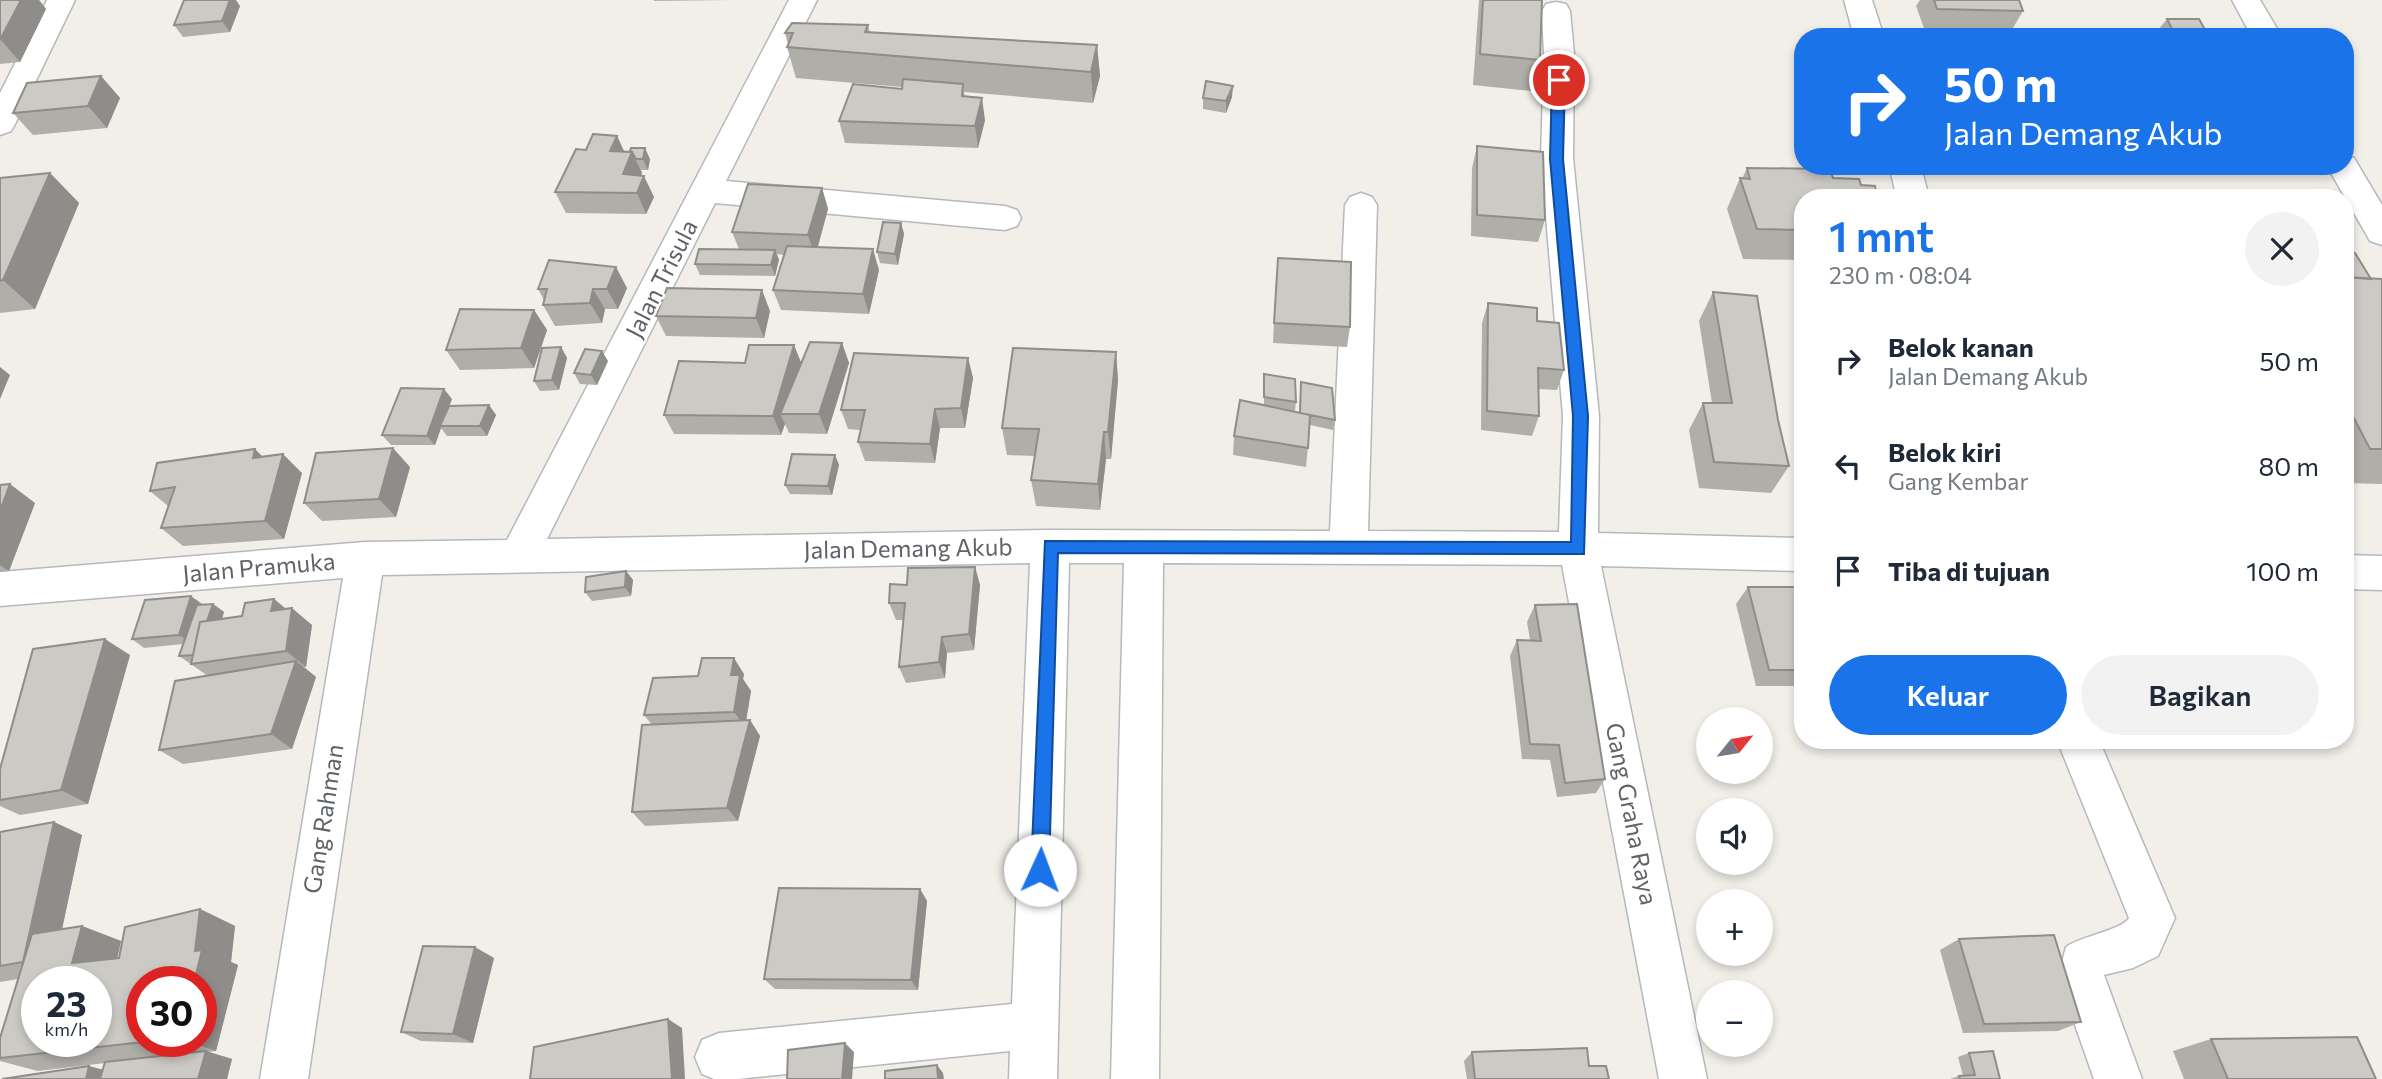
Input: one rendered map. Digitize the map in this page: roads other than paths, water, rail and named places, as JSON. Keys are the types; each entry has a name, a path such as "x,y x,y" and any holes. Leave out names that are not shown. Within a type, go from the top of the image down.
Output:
{"street":[{"path":"0,124 61,0"},
{"name":"Jalan Trisula","path":"518,557 803,0"},
{"path":"1858,0 1866,28"},
{"path":"2246,0 2262,28"},
{"name":"Gang Graha Raya","path":"1556,11 1559,54 1557,159 1581,416 1578,549 1683,1079"},
{"path":"2348,175 2382,233"},
{"path":"706,191 1005,218"},
{"path":"1348,549 1361,205"},
{"path":"1032,1079 1050,546"},
{"name":"Jalan Demang Akub","path":"518,557 1050,546 1144,549 1578,549 1794,554"},
{"path":"1135,1079 1144,549"},
{"name":"Jalan Pramuka","path":"0,589 365,559 518,557"},
{"name":"Gang Rahman","path":"284,1079 365,559"},
{"path":"2354,572 2382,573"},
{"path":"2082,749 2152,918 2150,931 2145,938 2132,946 2087,957 2081,963 2081,977 2118,1079"},
{"path":"719,1057 1034,1025"}]}
